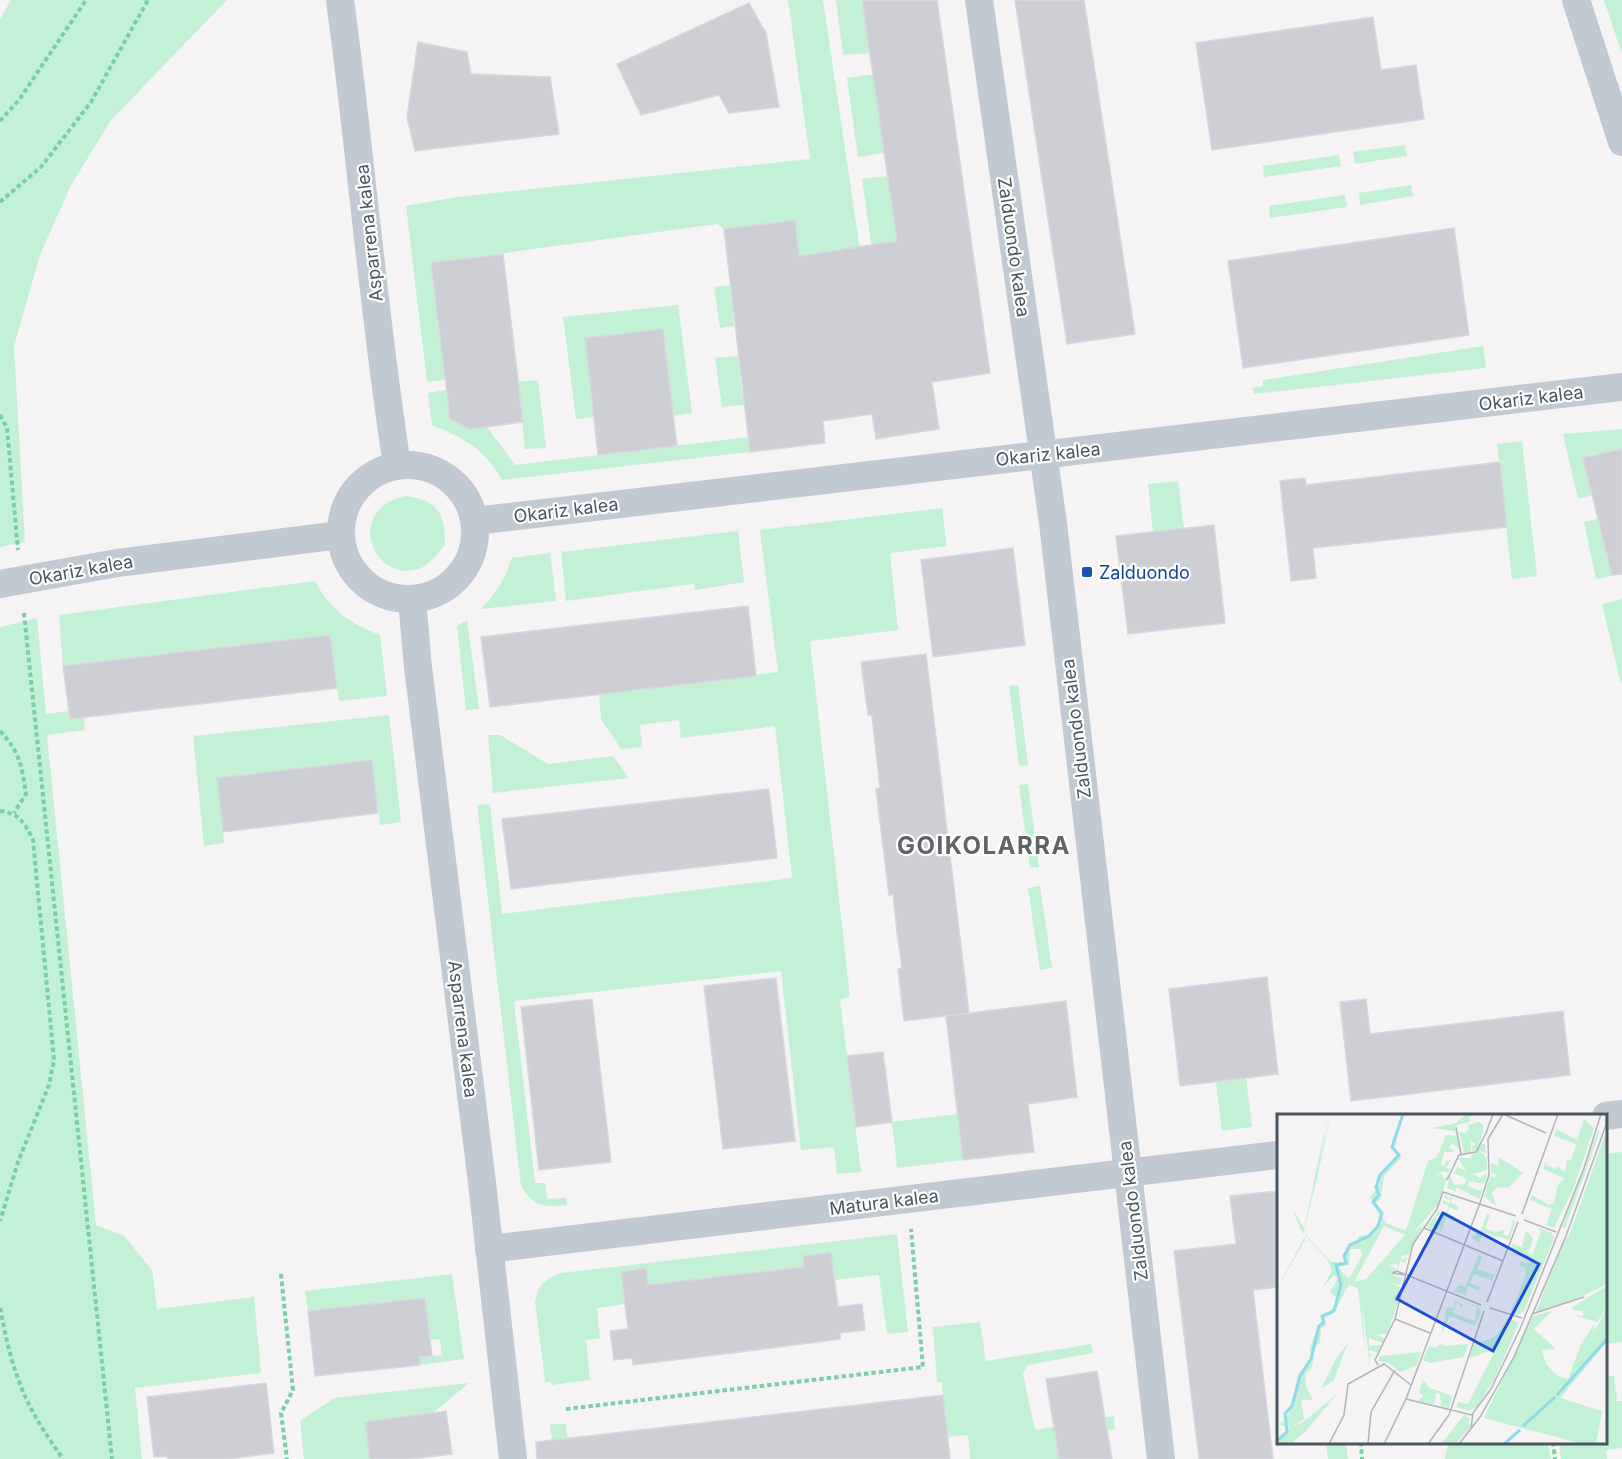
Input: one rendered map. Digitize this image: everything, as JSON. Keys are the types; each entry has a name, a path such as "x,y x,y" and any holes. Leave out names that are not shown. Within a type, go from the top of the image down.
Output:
{"street":[{"name":"Asparrena kalea","path":"340,0 356,112 386,391 397,465"},
{"name":"Zalduondo kalea","path":"979,0 1053,523 1161,1459"},
{"path":"1576,0 1622,142"},
{"name":"Okariz kalea","path":"475,521 1622,387"},
{"path":"397,465 424,466 448,477 466,496 475,521 474,542 468,563 455,580 438,592 412,600 390,597 365,584 347,562 340,535 344,511 356,489 374,473 397,465"},
{"name":"Okariz kalea","path":"0,584 117,563 340,535"},
{"name":"Asparrena kalea","path":"412,600 418,667 513,1459"},
{"path":"1607,1116 1622,1114"},
{"name":"Matura kalea","path":"489,1249 1277,1155"}],"path":[{"path":"0,120 19,100 86,0"},
{"path":"0,202 41,167 91,102 148,0"},
{"path":"0,415 7,428 18,556"},
{"path":"24,613 112,1459"},
{"path":"0,731 13,745 22,765 26,794 14,813"},
{"path":"0,811 14,813 25,823 33,840 54,1060 49,1085 22,1152 0,1221"},
{"path":"566,1409 923,1367 911,1225"},
{"path":"281,1274 293,1390 281,1413 287,1459"},
{"path":"0,1308 19,1383 63,1459"},
{"path":"1360,1444 1362,1459"},
{"path":"1553,1444 1555,1459"}],"green space":[{"path":"11,0 227,0 111,120 70,187 40,255 14,346 25,542 0,547 0,20"},
{"path":"788,0 823,0 863,270 848,248 836,250 819,397 722,407 715,358 738,356 742,394 814,386 795,220 724,229 717,224 432,263 445,380 427,382 406,206 457,197 810,159"},
{"path":"836,0 862,0 870,53 843,55"},
{"path":"1604,0 1622,0 1622,54"},
{"path":"882,73 874,81 884,153 858,157 847,78"},
{"path":"1405,145 1407,156 1355,164 1353,152"},
{"path":"1339,155 1341,166 1264,177 1263,166"},
{"path":"897,175 889,183 898,248 878,293 862,179"},
{"path":"1411,185 1413,196 1360,205 1359,193"},
{"path":"1345,195 1347,207 1270,218 1269,206"},
{"path":"730,285 734,326 720,328 714,287"},
{"path":"678,305 692,413 673,416 663,329 585,338 594,417 576,419 563,317"},
{"path":"1483,346 1486,368 1254,394 1252,388 1263,386 1263,380"},
{"path":"538,380 546,448 525,449 518,382"},
{"path":"446,390 450,419 471,429 487,427 515,465 749,437 750,452 502,480 481,452 464,440 432,425 428,393"},
{"path":"1622,429 1622,449 1583,458 1592,495 1578,499 1563,434"},
{"path":"1522,441 1537,576 1512,579 1497,444"},
{"path":"1178,481 1184,529 1153,532 1148,484"},
{"path":"405,496 425,501 437,510 443,524 445,545 421,568 405,571 390,566 379,557 372,544 370,530 374,516 386,504"},
{"path":"942,508 947,546 890,553 898,630 810,641 850,996 840,1000 861,1172 837,1174 834,1147 801,1150 781,971 514,1001 535,1183 545,1183 547,1199 566,1198 567,1205 540,1205 530,1198 521,1186 477,805 490,804 502,914 792,878 775,726 681,738 679,720 640,725 642,747 621,749 601,719 599,694 778,672 760,530"},
{"path":"1622,513 1604,543 1612,576 1596,579 1584,522"},
{"path":"738,531 744,582 695,590 694,584 566,601 561,552"},
{"path":"550,553 556,601 481,609 500,585 512,558"},
{"path":"315,581 334,608 342,615 359,626 380,635 387,696 339,701 330,635 63,666 59,615"},
{"path":"1622,599 1622,683 1621,684 1602,604"},
{"path":"37,618 46,714 69,711 70,719 84,717 85,730 47,735 96,1225 124,1236 152,1270 157,1309 254,1297 261,1373 135,1388 142,1459 0,1459 0,627"},
{"path":"467,620 479,709 466,710 457,626"},
{"path":"1018,685 1028,765 1019,766 1009,686"},
{"path":"389,715 401,822 380,825 372,760 223,832 224,843 204,846 193,736"},
{"path":"488,735 500,735 548,764 613,756 629,778 493,793"},
{"path":"1028,784 1039,867 1030,868 1019,785"},
{"path":"1040,886 1052,968 1040,970 1028,888"},
{"path":"1246,1078 1252,1127 1222,1131 1216,1082"},
{"path":"958,1114 963,1160 897,1168 892,1122"},
{"path":"1622,1152 1622,1342 1607,1344 1607,1154"},
{"path":"897,1234 908,1332 887,1334 879,1275 834,1280 831,1252 803,1256 804,1267 648,1285 646,1268 621,1271 625,1304 597,1308 600,1338 586,1340 590,1380 552,1385 551,1382 545,1382 535,1302 541,1287 556,1275"},
{"path":"452,1274 464,1359 420,1365 419,1357 442,1355 440,1339 430,1340 425,1298 308,1311 305,1291"},
{"path":"980,1322 986,1361 1091,1344 1093,1353 1028,1365 1023,1374 1035,1430 1114,1416 1115,1429 1056,1439 1059,1459 970,1459 968,1435 947,1437 942,1382 937,1382 933,1327"},
{"path":"1607,1376 1614,1376 1617,1401 1622,1401 1622,1448 1606,1450 1607,1459 1561,1459 1559,1444 1607,1444"},
{"path":"469,1383 433,1413 365,1422 370,1459 304,1459 300,1421 334,1398"},
{"path":"550,1424 566,1424 570,1459 554,1459"},
{"path":"1326,1444 1346,1444 1348,1459 1328,1459"},
{"path":"1449,1444 1548,1444 1551,1459 1445,1459"}],"building":[{"path":"862,0 937,0 990,373 932,382 939,429 876,439 872,414 823,421 825,443 750,452 724,229 795,220 799,256 897,241"},
{"path":"1015,0 1084,0 1135,334 1067,344"},
{"path":"749,3 766,33 779,107 729,113 719,95 641,115 617,64"},
{"path":"1373,17 1381,70 1416,65 1424,119 1212,150 1196,43"},
{"path":"418,42 467,52 471,74 550,77 559,134 415,151 407,117"},
{"path":"1454,228 1469,335 1243,368 1228,261"},
{"path":"503,254 523,422 470,429 450,419 431,263"},
{"path":"663,329 677,446 598,455 585,338"},
{"path":"1622,449 1622,574 1612,575 1583,458"},
{"path":"1500,462 1507,527 1313,548 1316,578 1291,581 1280,481 1305,478 1306,485"},
{"path":"1214,525 1225,623 1128,634 1116,536"},
{"path":"1013,548 1025,645 933,657 921,560"},
{"path":"748,606 756,676 490,707 481,637"},
{"path":"330,635 337,688 70,719 63,666"},
{"path":"926,654 969,1013 904,1021 898,969 902,968 893,894 889,895 876,789 880,788 872,715 868,715 861,662"},
{"path":"372,760 378,813 223,832 217,778"},
{"path":"769,789 777,858 511,889 502,819"},
{"path":"1267,977 1278,1074 1180,1086 1169,989"},
{"path":"776,978 795,1141 723,1149 704,986"},
{"path":"592,999 611,1162 539,1170 521,1007"},
{"path":"1366,999 1370,1034 1563,1011 1570,1075 1351,1101 1340,1002"},
{"path":"1066,1001 1077,1097 1028,1104 1034,1152 963,1160 946,1016"},
{"path":"883,1052 892,1122 856,1127 847,1056"},
{"path":"1277,1191 1277,1287 1253,1290 1273,1459 1199,1459 1174,1251 1236,1244 1230,1196"},
{"path":"831,1252 838,1307 862,1304 865,1330 840,1333 840,1339 633,1365 632,1358 614,1360 610,1331 628,1329 621,1272 646,1268 648,1285 804,1267 803,1256"},
{"path":"425,1298 432,1356 419,1357 420,1365 315,1376 308,1311"},
{"path":"1097,1371 1112,1459 1059,1459 1046,1379"},
{"path":"266,1383 274,1453 228,1459 154,1457 147,1397"},
{"path":"943,1395 950,1459 537,1459 536,1442"},
{"path":"446,1411 452,1454 410,1459 370,1459 365,1422"}],"place":[{"name":"Zalduondo","path":"1087,572"}],"district":[{"name":"GOIKOLARRA","path":"984,845"}]}
